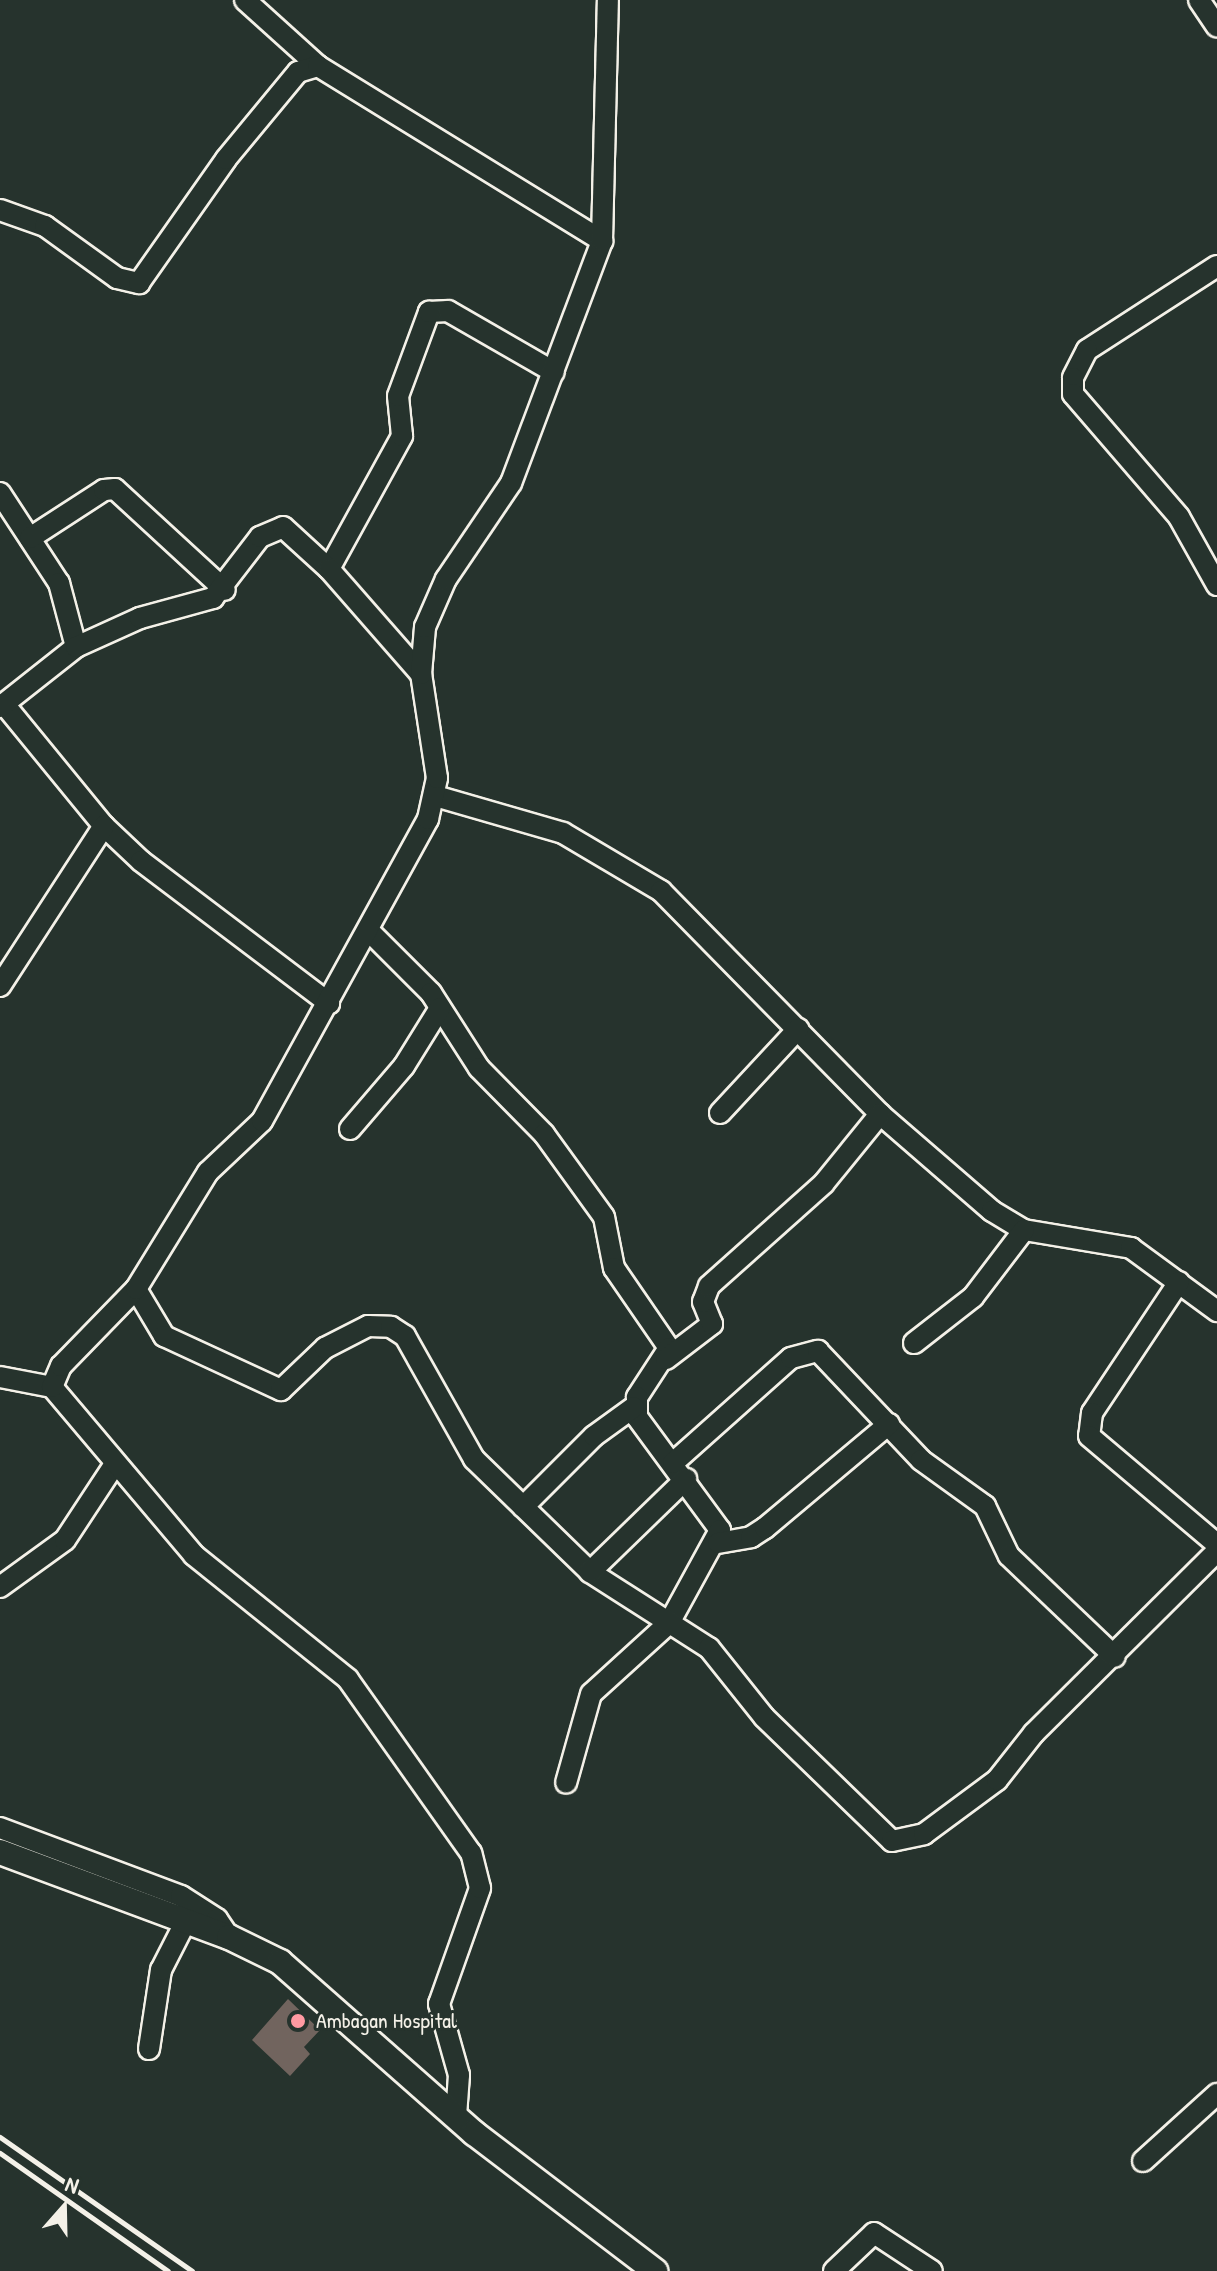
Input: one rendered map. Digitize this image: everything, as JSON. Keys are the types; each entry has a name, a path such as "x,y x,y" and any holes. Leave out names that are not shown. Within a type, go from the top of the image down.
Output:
{"main road":[{"path":"0,1852 229,1937 311,1986 456,2116 655,2271"}],"street":[{"path":"245,0 318,66 602,241"},
{"path":"52,1387 61,1366 136,1289 208,1172 262,1121 368,930 435,796 421,674 433,603 511,483 602,241 608,0"},
{"path":"1199,0 1217,27"},
{"path":"0,210 45,226 117,278 139,283 226,159 298,72 318,66"},
{"path":"1217,266 1087,350 1073,378 1073,394 1179,517 1217,585"},
{"path":"329,569 402,436 398,396 429,312 448,311 554,372"},
{"path":"30,538 104,490 115,489 225,590"},
{"path":"0,493 59,583 76,647"},
{"path":"7,701 76,647 123,624 196,605 225,590 269,529 297,535 421,674"},
{"path":"0,679 7,701 104,826 329,1003"},
{"path":"435,796 563,833 661,891 880,1114 992,1211 1024,1230 1115,1242 1179,1282 1217,1311"},
{"path":"0,986 104,826"},
{"path":"368,930 440,1008 479,1068 544,1134 604,1217 614,1268 665,1337 666,1359"},
{"path":"350,1129 404,1066 440,1008"},
{"path":"720,1113 798,1029"},
{"path":"523,1507 594,1436 634,1407 666,1359 712,1324 703,1302 709,1286 824,1183 880,1114"},
{"path":"914,1343 973,1297 1024,1230"},
{"path":"1179,1282 1092,1413 1089,1436 1217,1544"},
{"path":"136,1289 164,1336 281,1390 325,1348 368,1326 391,1327 415,1351 462,1443 523,1507 590,1572 669,1623 729,1668 764,1717 892,1841 907,1842 997,1780 1034,1733 1115,1657 1217,1551"},
{"path":"590,1572 679,1471 805,1351 830,1358 933,1471 985,1506 1009,1556 1115,1657"},
{"path":"0,1377 52,1387 115,1464 212,1572 348,1679 471,1853 480,1888 439,2004 459,2075 456,2116"},
{"path":"566,1783 591,1694 669,1623 718,1543 716,1517 634,1407"},
{"path":"718,1543 738,1541 765,1528 889,1424"},
{"path":"0,1587 65,1540 115,1464"},
{"path":"0,1828 181,1896 217,1919 229,1937"},
{"path":"149,2049 161,1970 186,1921"},
{"path":"1143,2161 1217,2094"},
{"path":"834,2271 874,2233 932,2271"}],"building":[{"path":"288,1999 320,2030 304,2047 310,2054 290,2076 252,2040"}],"railway":[{"path":"0,2137 192,2271"},
{"path":"0,2153 168,2271"}],"place":[{"name":"Ambagan Hospital","path":"298,2021"}]}
